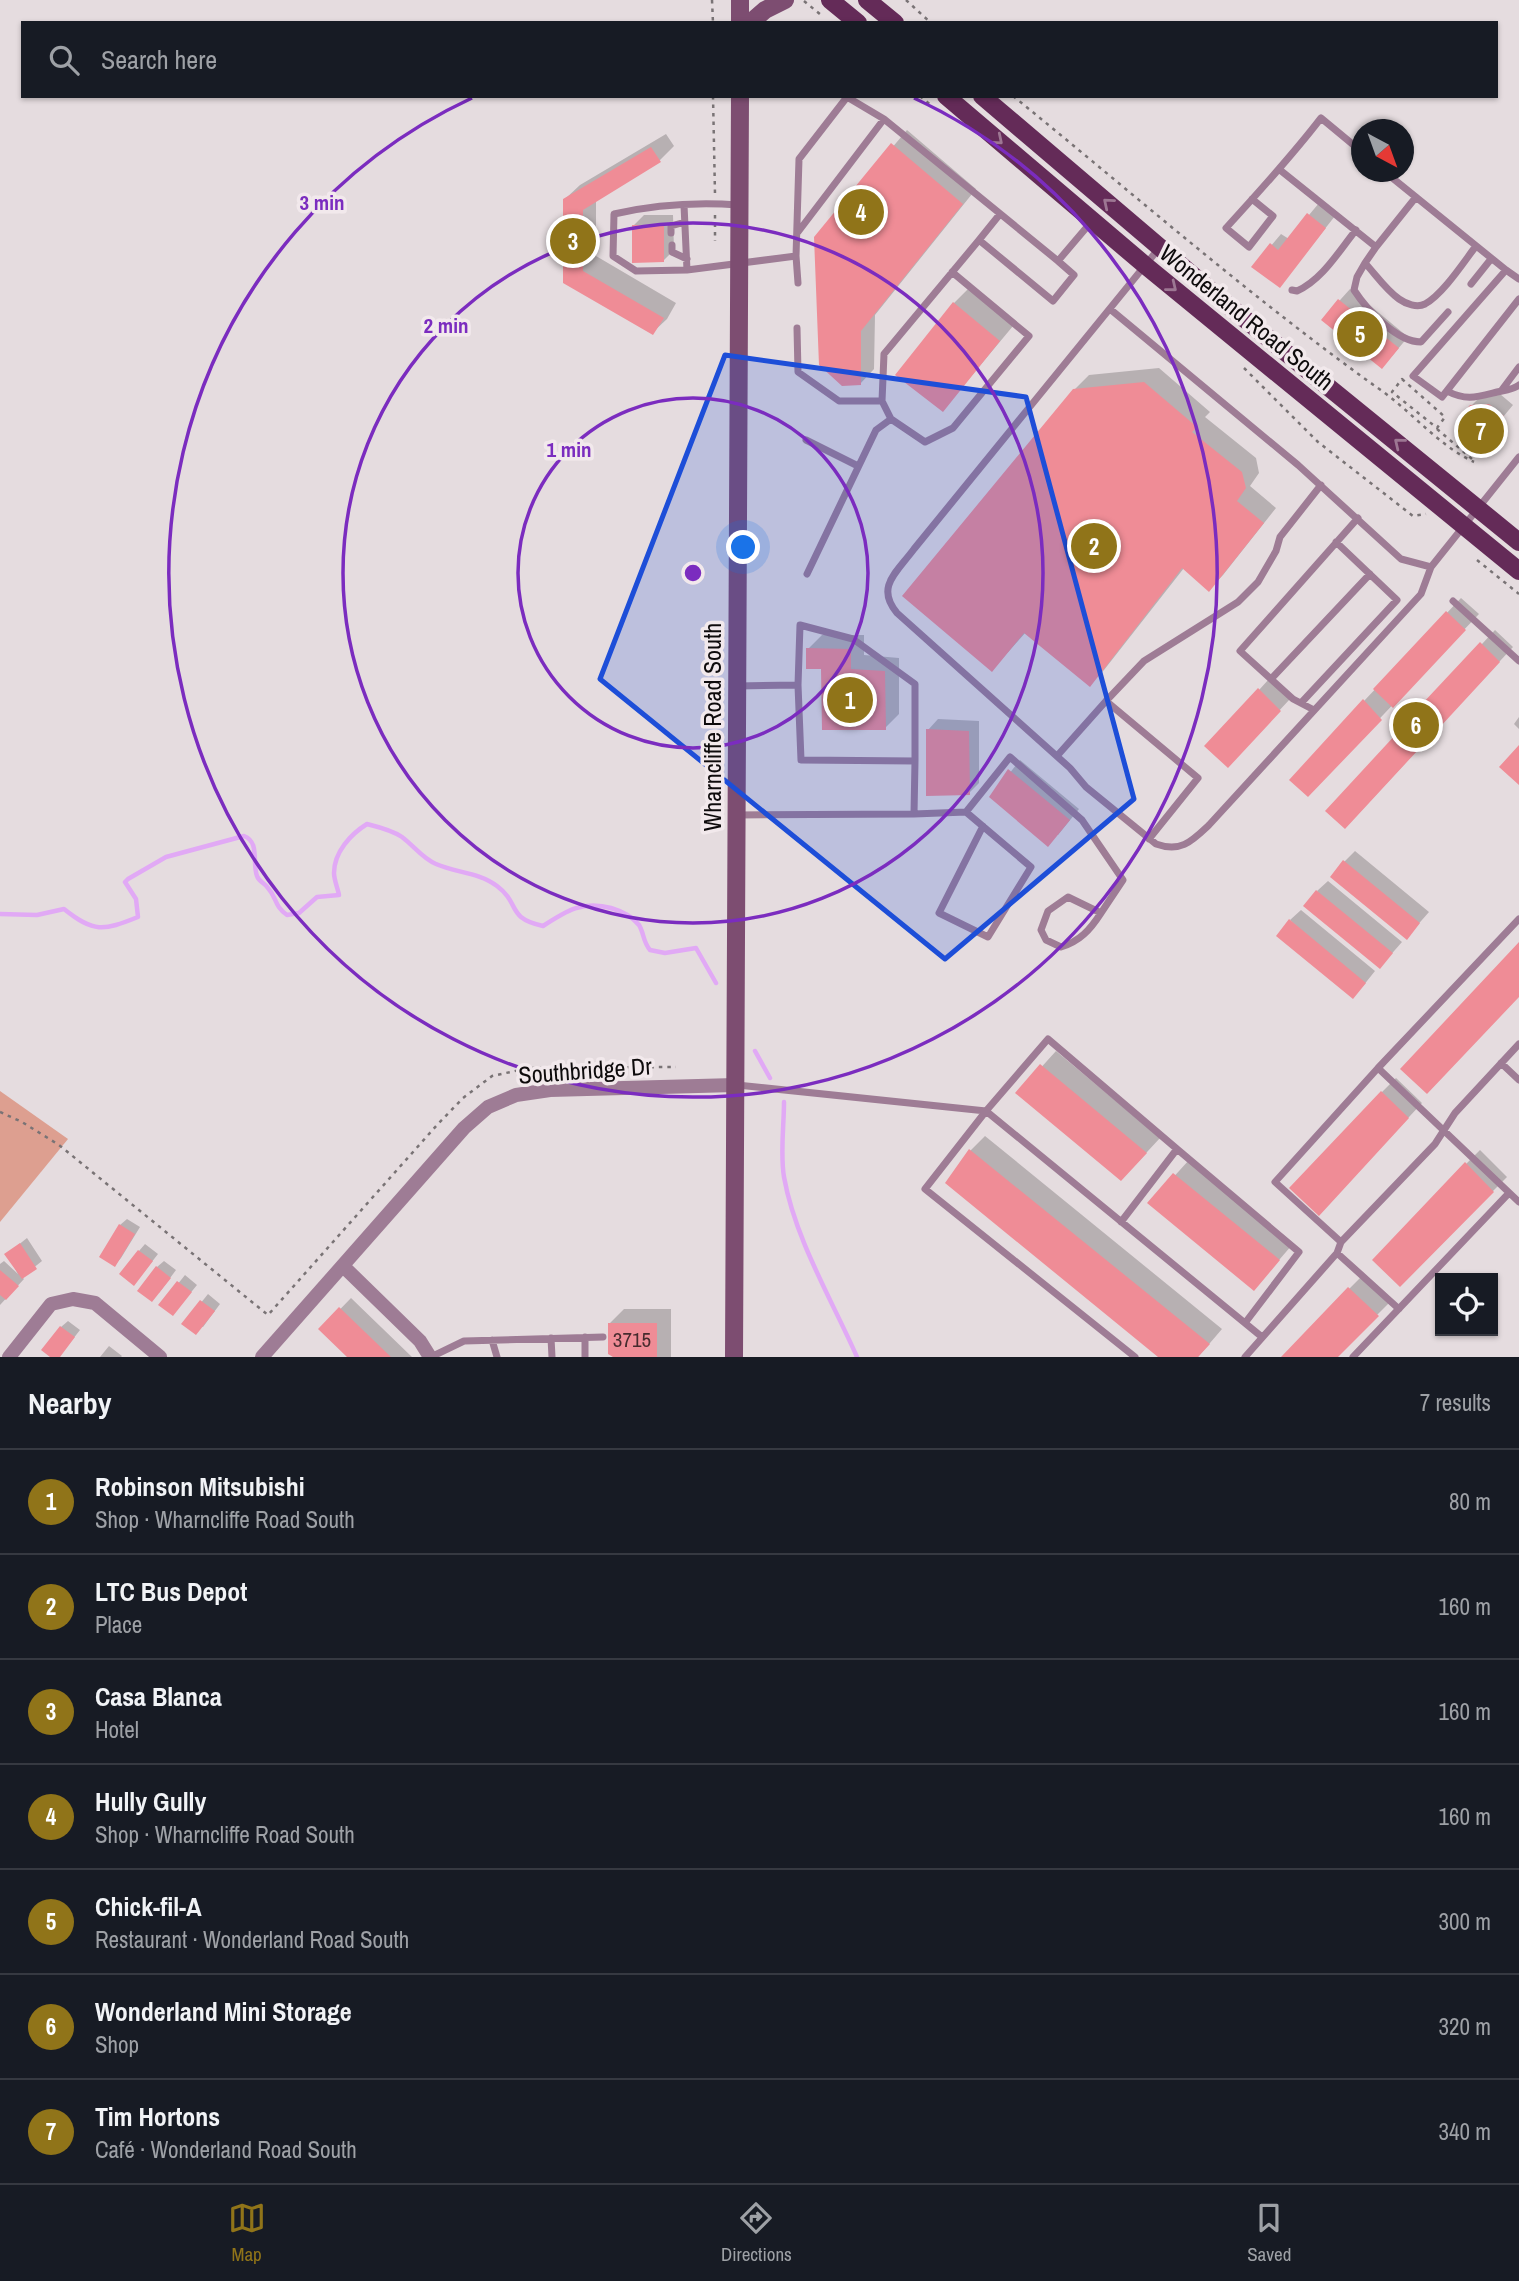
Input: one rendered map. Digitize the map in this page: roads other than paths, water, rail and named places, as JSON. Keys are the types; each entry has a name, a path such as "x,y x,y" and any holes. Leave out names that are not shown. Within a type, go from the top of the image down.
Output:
{"main road":[{"path":"740,0 740,21"},
{"path":"752,21 765,10 785,0"},
{"path":"867,0 893,21"},
{"path":"827,4 855,21"},
{"name":"Wharncliffe Road South","path":"734,1357 740,98"},
{"name":"Wonderland Road South","path":"948,98 1146,266 1519,571"},
{"name":"Wonderland Road South","path":"984,98 1230,307 1519,542"}],"street":[{"name":"Southbridge Dr","path":"262,1357 464,1128 488,1107 516,1095 550,1090 735,1085"},
{"path":"343,1266 420,1341 431,1357"},
{"path":"9,1357 51,1304 73,1299 94,1304 159,1357"}],"lane":[{"path":"798,283 796,256 799,159 845,98"},
{"path":"848,98 884,119 1074,275 1053,301 979,240"},
{"path":"1252,199 1273,216 1249,247 1226,228 1252,199 1280,170 1321,118 1351,143"},
{"path":"798,232 884,119"},
{"path":"1280,170 1377,247"},
{"path":"1397,182 1519,279"},
{"path":"1416,197 1365,263 1357,277 1354,290 1366,308 1397,333 1414,342 1421,342 1448,312"},
{"path":"739,205 715,203 642,208 614,214 613,256 636,271 687,270 796,256"},
{"path":"684,205 687,270"},
{"path":"952,272 1029,336 953,428 925,442 891,419 882,401 884,354 1000,214"},
{"path":"1058,261 1092,221"},
{"path":"671,233 671,226 685,222"},
{"path":"1292,290 1297,292 1306,288 1316,279 1356,230"},
{"path":"672,245 672,252 687,259"},
{"path":"1365,263 1401,301 1412,306 1423,305 1437,294 1476,246"},
{"path":"1160,247 914,550 888,584 886,593 888,603 897,613 1057,756 1086,787 1149,838 1169,849 1187,844 1197,837 1421,594 1431,567 1519,457"},
{"path":"1471,284 1491,259"},
{"path":"1506,270 1413,376 1442,397 1519,300"},
{"path":"1110,309 1321,485 1401,559 1431,567"},
{"path":"797,328 799,372 839,401 882,401"},
{"path":"1501,391 1519,367"},
{"path":"1447,391 1460,398 1475,398 1519,385"},
{"path":"807,574 876,430 891,419"},
{"path":"806,440 858,466"},
{"path":"1057,756 1144,661 1238,602 1258,582 1276,551 1280,537 1321,485"},
{"path":"1314,710 1301,703 1240,651 1358,517"},
{"path":"1301,703 1397,600 1336,542"},
{"path":"1271,679 1370,574"},
{"path":"1453,601 1519,661"},
{"path":"914,814 915,761 915,684 853,639 800,625 801,761 915,761"},
{"path":"737,686 799,685"},
{"path":"1106,701 1198,778 1149,838"},
{"path":"966,812 1010,757 1082,820 1123,880 1101,913 1090,929 1074,943 1060,947 1046,940 1041,930 1048,911 1068,897 1101,913"},
{"path":"736,815 966,812 983,826 1031,866 988,937 939,913 983,826"},
{"path":"1341,1242 1275,1182 1519,919"},
{"path":"1135,1357 925,1189 986,1111 1048,1039 1299,1252 1245,1323"},
{"path":"1245,1357 1337,1253 1341,1242 1435,1143 1455,1113 1519,1044"},
{"path":"1501,1063 1519,1080"},
{"path":"1378,1068 1519,1202"},
{"path":"735,1085 986,1111 1262,1337"},
{"path":"1121,1222 1177,1149"},
{"path":"1353,1357 1509,1193"},
{"path":"1337,1253 1399,1309"},
{"path":"585,1337 585,1357"},
{"path":"431,1357 464,1341 603,1337"},
{"path":"551,1338 552,1357"},
{"path":"492,1340 497,1357"}],"waterway":[{"path":"0,914 37,915 64,909 91,926 116,925 138,917 136,899 125,882 128,879 166,857 244,836 254,848 258,878 267,886 283,912 287,915 299,913 317,897 339,895 334,873 337,858 350,838 367,824 398,835 436,864 490,881 504,893 519,915 531,923 543,926 583,906 601,906 622,912 639,925 650,950 665,953 696,948 716,983"},
{"path":"755,1051 770,1078"},
{"path":"784,1102 782,1159 789,1200 805,1246 857,1357"}],"place":[{"name":"Hully Gully","path":"861,212"},
{"name":"Casa Blanca","path":"573,241"},
{"name":"Chick-fil-A","path":"1360,334"},
{"name":"Tim Hortons","path":"1481,431"},
{"name":"LTC Bus Depot","path":"1094,546"},
{"name":"Robinson Mitsubishi","path":"850,700"},
{"name":"Wonderland Mini Storage","path":"1416,725"}]}
